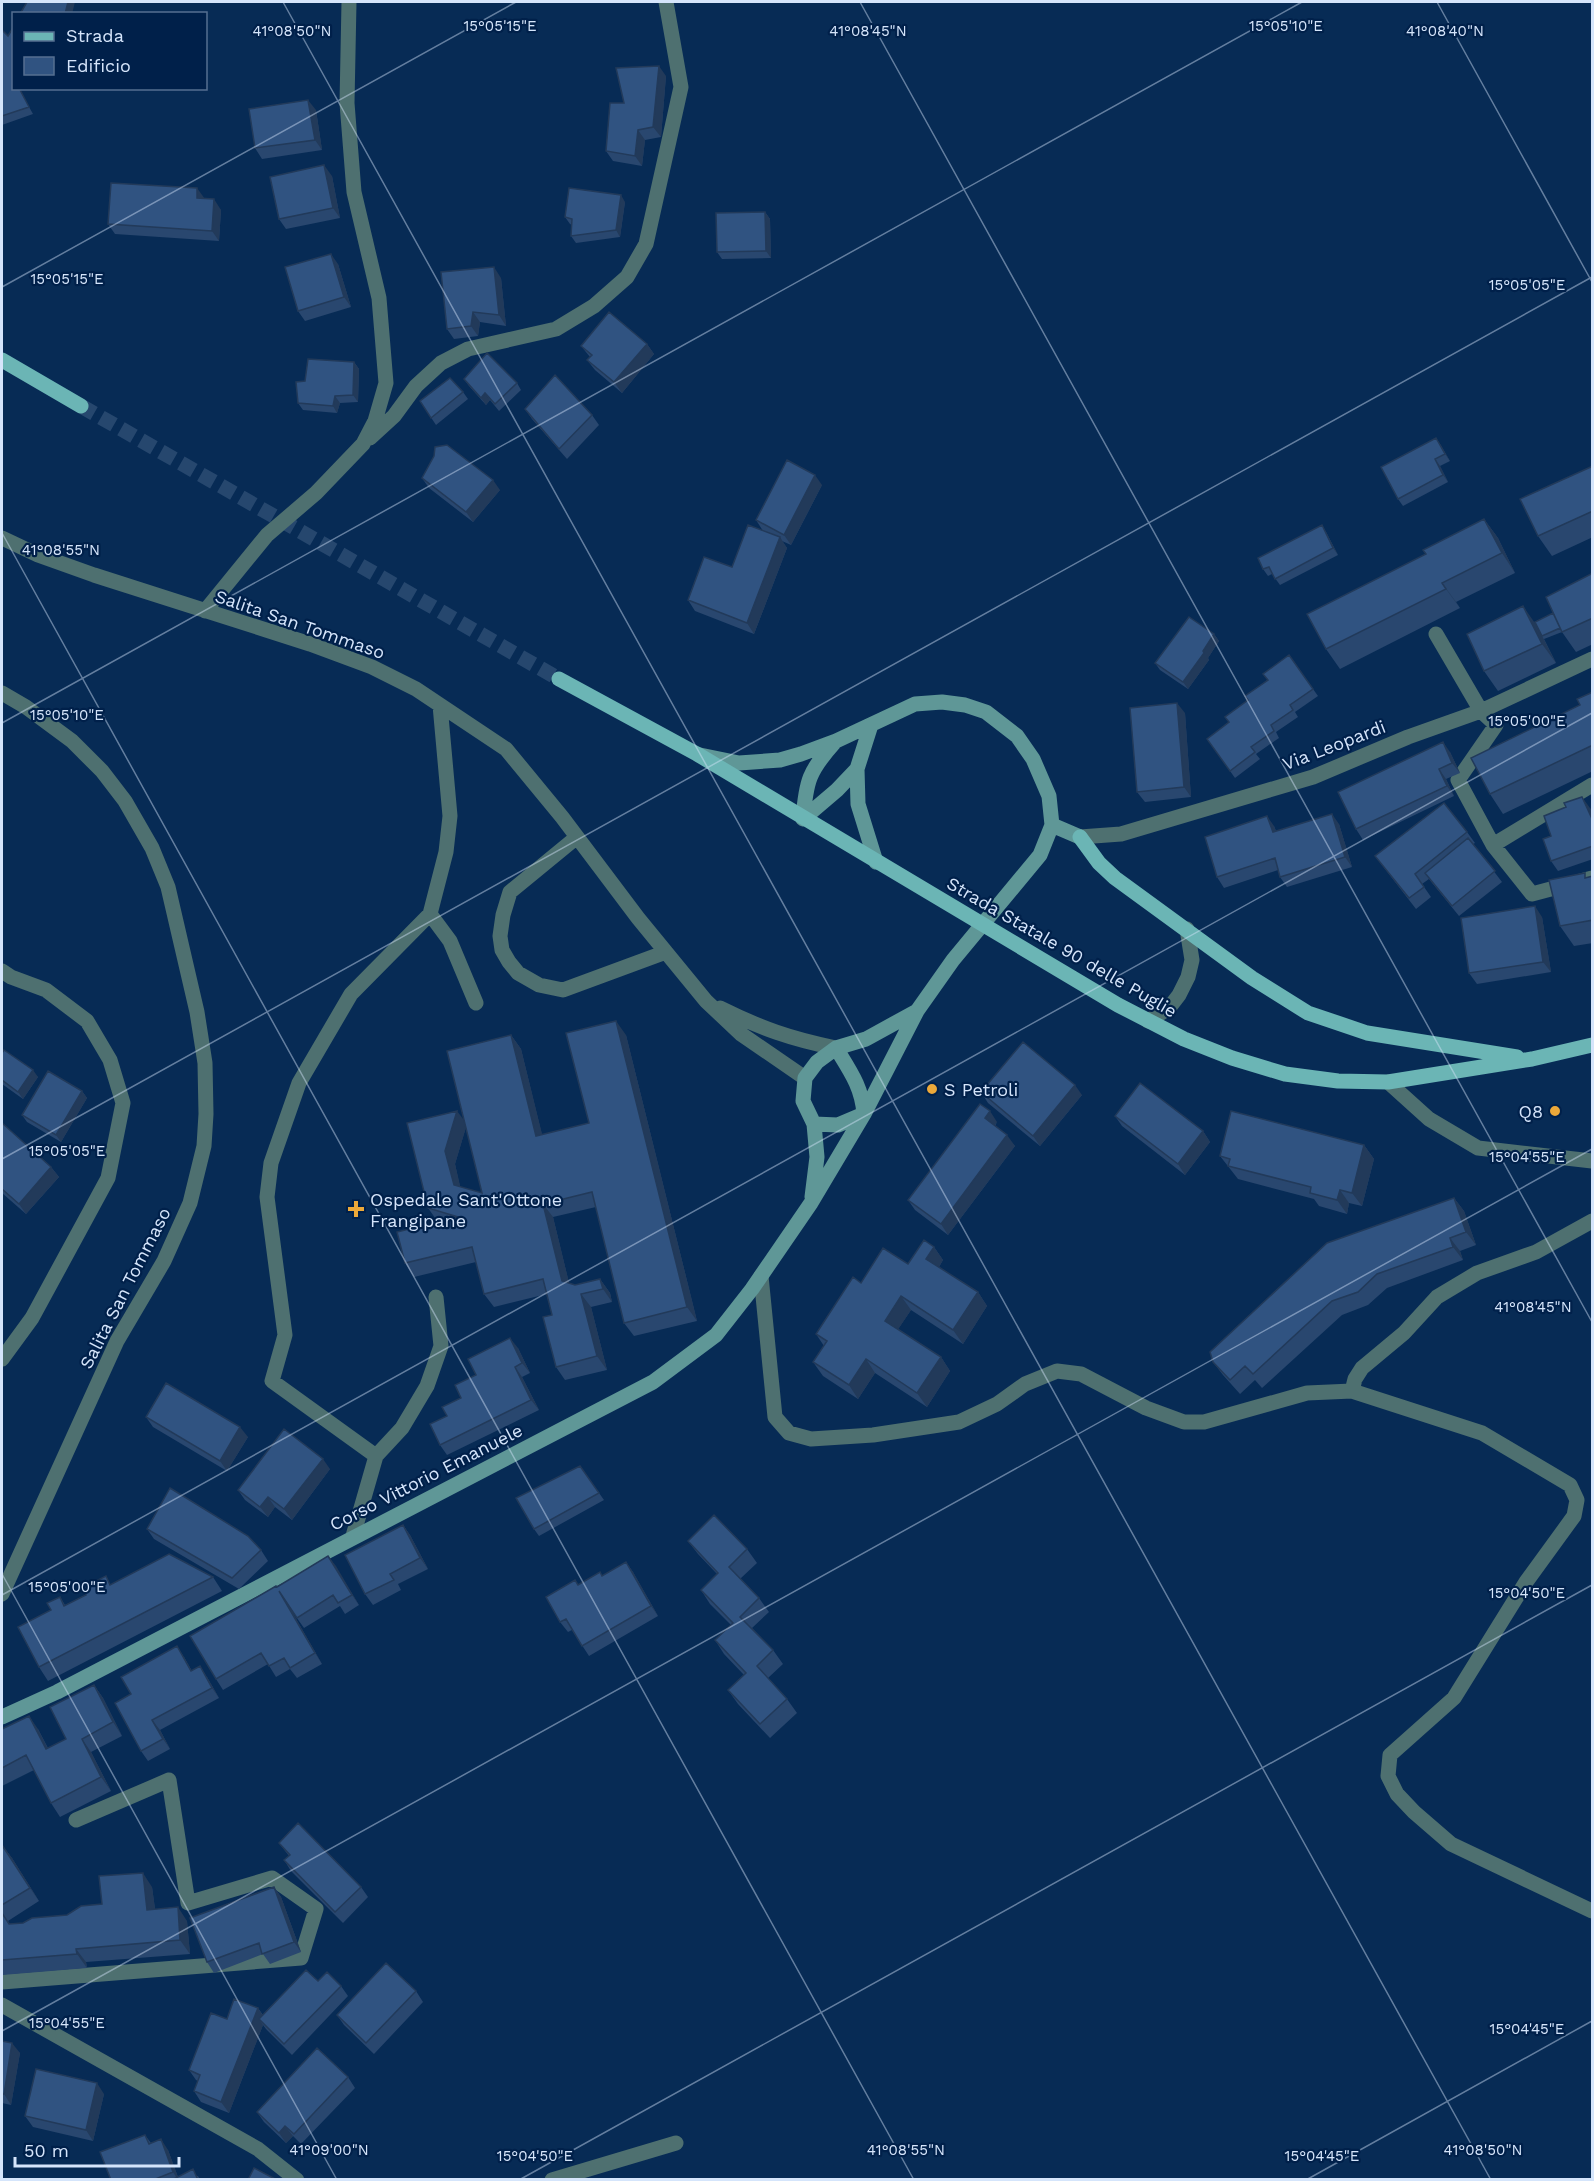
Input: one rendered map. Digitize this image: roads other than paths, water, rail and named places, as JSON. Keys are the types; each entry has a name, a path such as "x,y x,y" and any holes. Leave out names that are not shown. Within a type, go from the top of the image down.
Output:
{"main road":[{"path":"2,360 81,406"},
{"name":"Strada Statale 90 delle Puglie","path":"559,679 697,754 1118,1005 1184,1039 1213,1050 1285,1074 1338,1081 1388,1083 1532,1059 1593,1045"},
{"path":"1080,837 1099,863 1115,878 1252,978 1308,1013 1367,1033 1532,1059"}],"street":[{"path":"349,2 347,103 354,192 379,298 386,383 375,422 363,444"},
{"path":"205,611 267,535 316,493 363,444 394,416 416,387 441,363 468,349 556,329 594,306 627,277 646,244 681,87 666,2"},
{"name":"Salita San Tommaso","path":"2,538 38,555 310,644 372,668 416,689 506,749 706,1001 741,1034 805,1078"},
{"path":"1436,634 1481,711 1496,724 1458,780 1493,845 1532,894 1593,878"},
{"name":"Via Leopardi","path":"1080,837 1121,834 1313,777 1408,737 1481,711 1593,659"},
{"name":"Salita San Tommaso","path":"2,693 26,707 72,741 102,771 125,801 152,848 168,887 197,1011 205,1063 206,1114 204,1146 190,1203 164,1261 117,1341 2,1594"},
{"name":"Corso Vittorio Emanuele","path":"2,1717 57,1692 353,1536 653,1382 716,1335 811,1203 864,1114 917,1011 953,960 1040,855 1052,825 1049,796 1033,759 1017,736 986,712 965,705 915,704 836,741 780,760 739,763 697,754"},
{"path":"376,1456 272,1381 285,1335 267,1197 271,1162 299,1083 351,994 430,914 446,852 450,816 440,705"},
{"path":"871,725 857,769 858,804 876,862"},
{"name":"Corso Vittorio Emanuele","path":"803,819 807,783 816,764 836,741"},
{"path":"803,819 830,797 857,769"},
{"path":"1493,845 1593,785"},
{"path":"1052,825 1080,837"},
{"path":"577,837 510,892 500,936 502,950 509,962 518,973 539,986 563,990 666,952"},
{"path":"430,914 450,940 476,1003"},
{"path":"1148,1021 1169,1008 1188,977 1192,960 1187,929"},
{"path":"2,971 11,977 46,990 87,1021 110,1060 123,1103 108,1178 32,1318 2,1359"},
{"name":"Salita San Tommaso","path":"706,1001 750,1023 792,1039 836,1048"},
{"name":"Corso Vittorio Emanuele","path":"811,1203 817,1157 814,1124 803,1101 805,1078 817,1062 836,1048 866,1039 917,1011"},
{"path":"814,1124 837,1125 864,1114 863,1096 836,1048"},
{"path":"1388,1083 1429,1119 1478,1148 1593,1161"},
{"path":"1352,1391 1355,1379 1362,1368 1404,1333 1437,1297 1477,1273 1536,1252 1593,1221"},
{"path":"761,1275 775,1417 789,1432 812,1439 873,1435 959,1422 997,1404 1025,1384 1058,1371 1081,1374 1146,1408 1184,1422 1204,1422 1307,1394 1352,1391 1482,1433 1570,1485 1577,1500 1575,1516 1526,1582 1454,1698 1390,1755 1388,1776 1397,1794 1451,1844 1593,1911"},
{"path":"353,1536 376,1456 402,1428 427,1386 441,1346 436,1297"},
{"path":"2,1982 301,1958 316,1909 272,1878 188,1903 170,1780 76,1820"},
{"path":"2,2005 258,2149 297,2180"},
{"path":"552,2180 676,2143"}],"tunnel":[{"path":"81,406 559,679"}],"place":[{"name":"S Petroli","path":"932,1089"},
{"name":"Q8","path":"1555,1111"},
{"name":"Ospedale Sant'Ottone Frangipane","path":"356,1209"}]}
